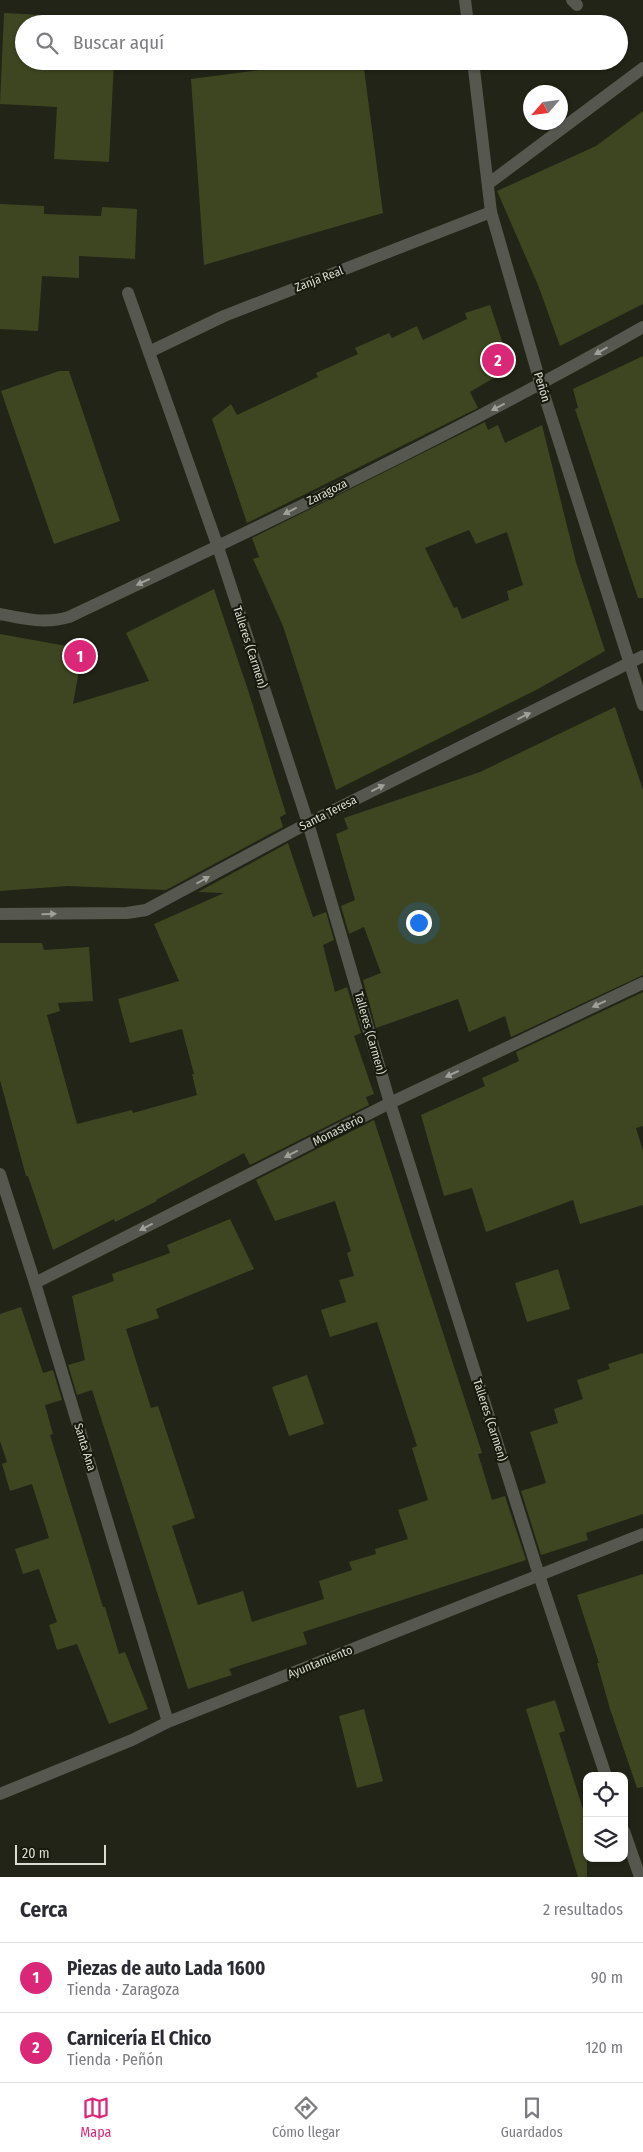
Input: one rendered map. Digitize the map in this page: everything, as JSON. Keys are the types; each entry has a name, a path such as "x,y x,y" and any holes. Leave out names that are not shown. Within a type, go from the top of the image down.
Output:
{"street":[{"path":"465,0 467,15"},
{"path":"488,184 643,68"},
{"name":"Peñón","path":"474,70 491,212 541,385 643,706"},
{"name":"Zanja Real","path":"149,352 224,316 491,212"},
{"name":"Talleres (Carmen)","path":"128,293 218,547 308,823 390,1104 539,1575 605,1772"},
{"name":"Zaragoza","path":"0,614 34,621 63,618 218,547 541,385 643,327"},
{"name":"Santa Teresa","path":"0,914 127,913 146,910 308,823 643,656"},
{"name":"Monasterio","path":"36,1282 390,1104 643,983"},
{"name":"Santa Ana","path":"0,1174 36,1282 168,1722"},
{"name":"Ayuntamiento","path":"0,1794 132,1740 168,1722 643,1534"},
{"path":"628,1842 640,1877"}],"building":[{"path":"4,13 41,15 15,15 15,70 114,70 109,162 54,159 57,107 0,104"},
{"path":"260,70 364,70 383,213 204,265 191,79"},
{"path":"643,111 643,304 560,346 538,285 497,191 596,146"},
{"path":"0,204 44,206 44,214 101,216 102,207 137,209 135,259 79,256 79,278 42,276 38,331 0,329"},
{"path":"490,305 511,368 470,392 478,408 247,523 212,419 231,404 237,415 318,377 316,373 358,354 355,348 389,333 392,338 417,326 423,340 467,319 465,313"},
{"path":"643,356 643,598 638,598 575,409 578,408 573,389"},
{"path":"59,371 69,371 120,521 54,544 1,391"},
{"path":"485,422 488,430 498,425 505,443 542,425 576,562 605,651 538,689 336,790 283,626 253,559 259,557 252,538","holes":["469,530 476,544 507,532 523,585 507,591 509,600 462,619 457,607 454,608 425,548"]},
{"path":"214,589 249,693 286,814 280,817 283,827 166,890 67,886 0,891 0,634 83,649 73,704 149,681 126,633"},
{"path":"615,707 643,790 643,975 511,1037 505,1016 469,1032 458,999 376,1028 363,980 381,973 364,927 349,934 341,906 355,900 336,834 348,829 344,818 480,772"},
{"path":"288,843 313,917 326,912 334,940 323,945 335,992 347,987 361,1033 354,1036 374,1094 366,1097 369,1105 250,1165 244,1153 157,1201 115,1222 114,1219 53,1250 28,1176 26,1176 0,1080 0,943 42,943 44,950 89,947 93,1001 58,1003 60,1011 47,1015 77,1124 132,1110 133,1113 197,1095 192,1074 194,1074 182,1029 130,1043 118,999 179,981 154,924 224,893 198,892"},
{"path":"643,992 643,1126 636,1128 643,1151 643,1205 580,1224 573,1200 486,1232 472,1188 444,1196 421,1115 485,1086 482,1078 519,1061 516,1052"},
{"path":"374,1120 482,1453 478,1454 492,1500 505,1496 526,1560 303,1632 307,1644 229,1669 232,1675 188,1689 92,1390 77,1395 68,1365 85,1360 72,1296 114,1281 112,1274 170,1253 167,1245 230,1219 254,1269 156,1309 159,1318 126,1329 151,1408 158,1406 195,1518 172,1526 198,1605 243,1591 252,1622 324,1599 319,1581 352,1570 349,1562 376,1554 375,1549 408,1539 398,1510 428,1500 412,1448 417,1446 377,1322 330,1337 321,1310 346,1302 339,1280 354,1276 347,1253 351,1251 335,1201 275,1221 256,1180"},
{"path":"558,1269 570,1309 527,1322 515,1283"},
{"path":"21,1307 43,1373 53,1370 62,1400 45,1405 53,1434 50,1435 103,1607 105,1607 119,1654 125,1652 148,1709 109,1724 77,1644 57,1650 49,1625 57,1622 39,1569 23,1574 15,1549 49,1538 32,1484 10,1491 2,1464 7,1462 0,1441 0,1314"},
{"path":"643,1353 643,1514 586,1533 588,1540 541,1555 521,1491 546,1483 530,1432 558,1423 554,1409 583,1399 577,1380 610,1369 608,1364"},
{"path":"307,1375 324,1424 289,1436 272,1387"},
{"path":"643,1574 643,1787 637,1788 610,1709 597,1663 599,1663 577,1595"},
{"path":"555,1700 565,1731 559,1733 583,1809 583,1862 587,1862 587,1877 578,1877 526,1709"},
{"path":"364,1709 383,1781 357,1788 339,1716"}],"place":[{"name":"Carnicería El Chico","path":"498,360"},
{"name":"Piezas de auto Lada 1600","path":"80,656"}]}
